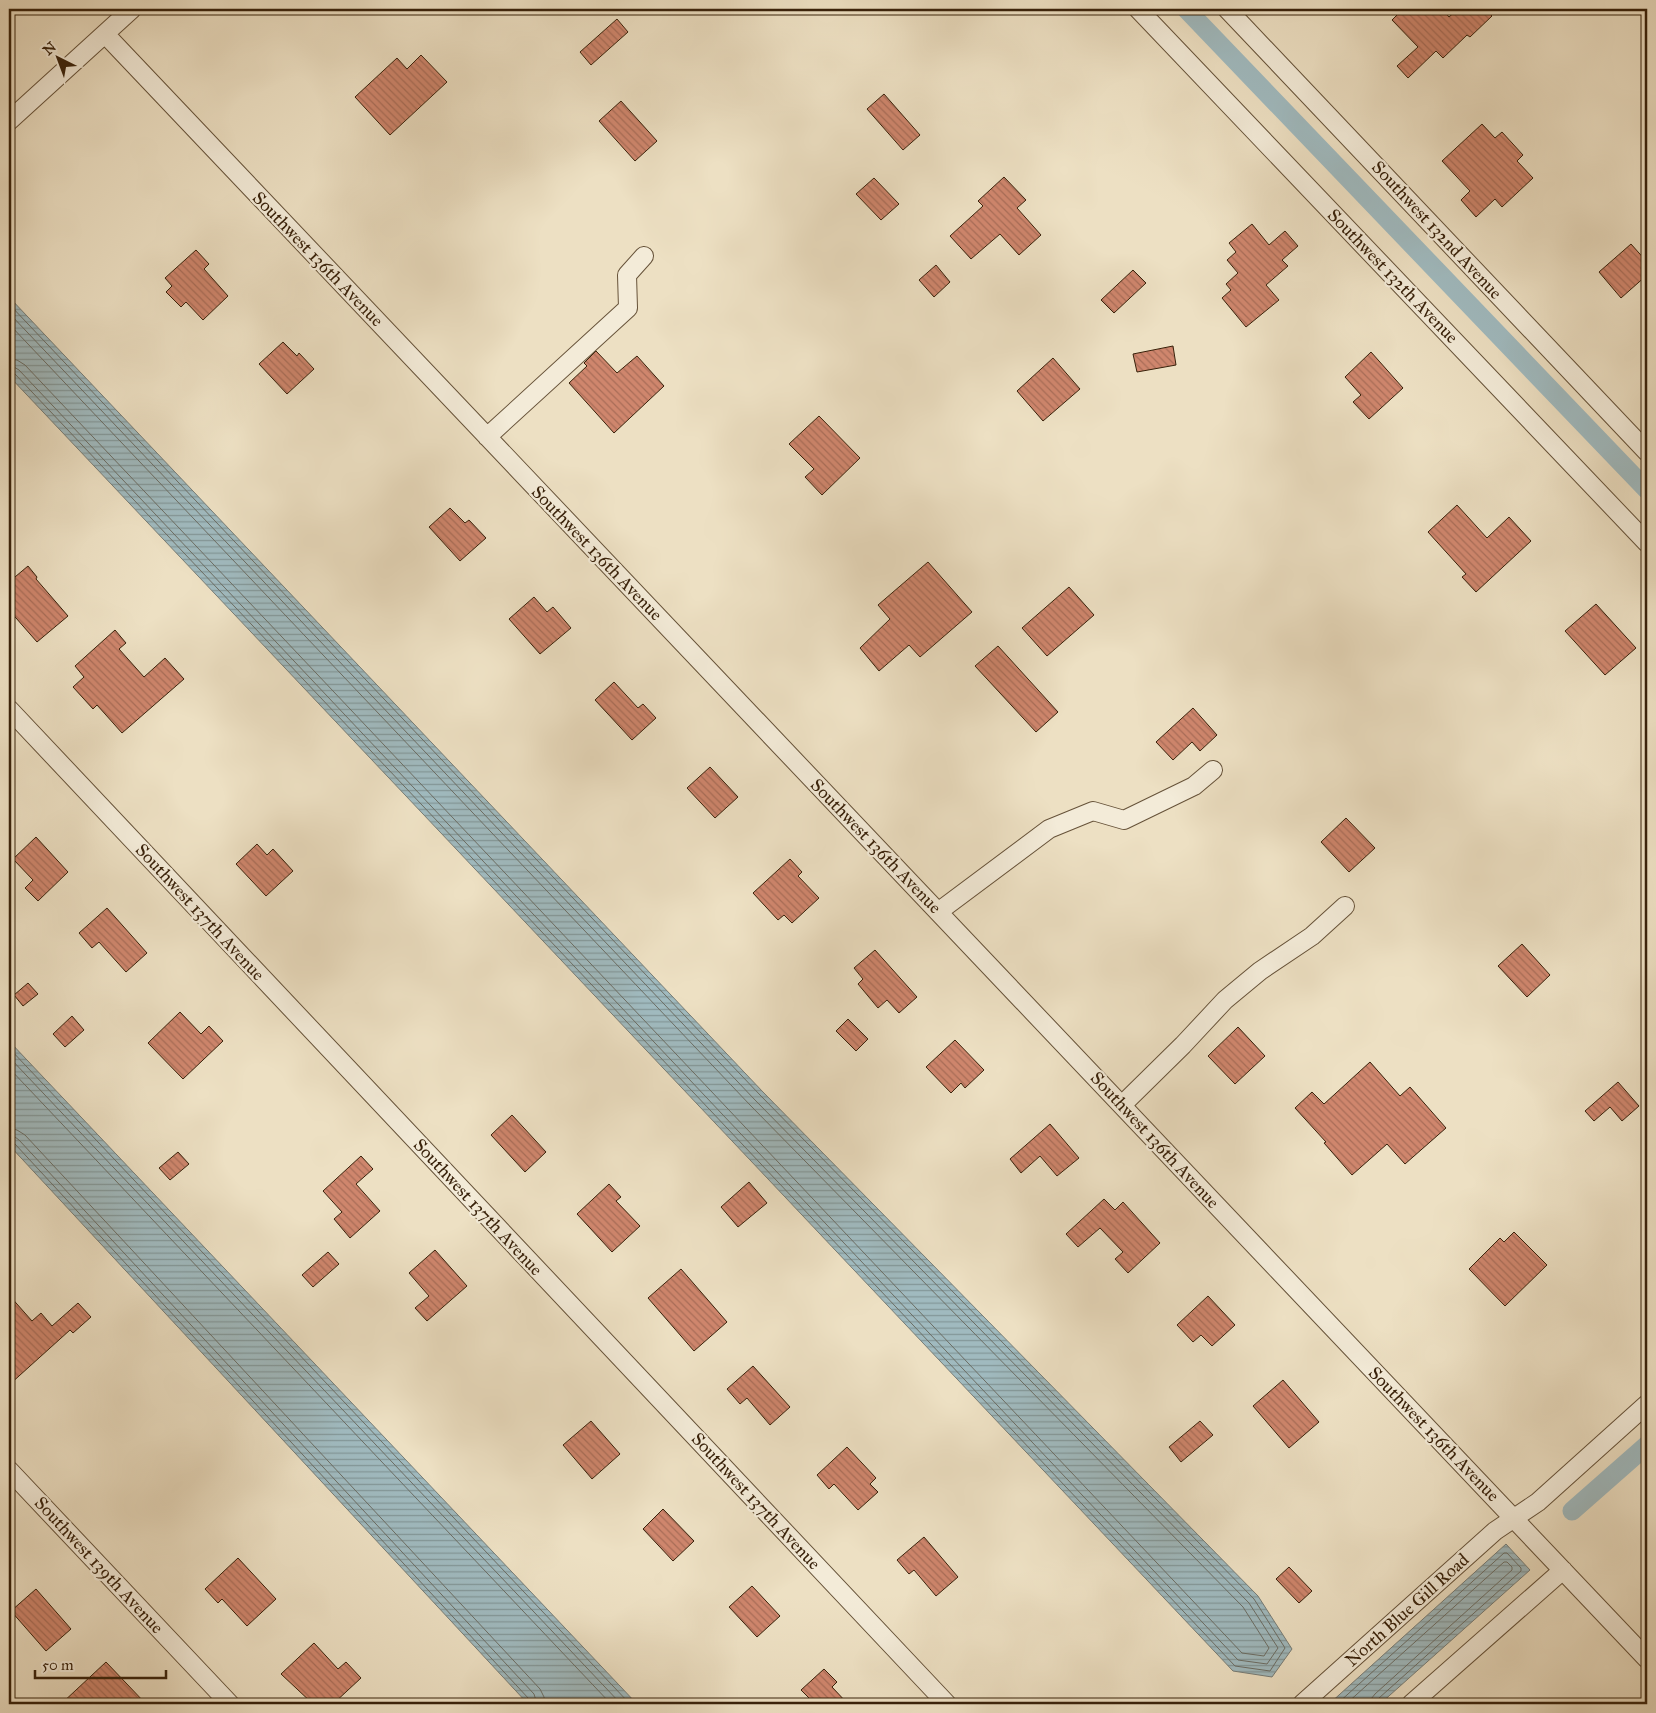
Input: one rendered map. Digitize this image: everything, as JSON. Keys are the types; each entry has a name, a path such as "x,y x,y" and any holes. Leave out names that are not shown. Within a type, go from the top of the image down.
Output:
{"street":[{"path":"9,121 132,9"},
{"name":"Southwest 132th Avenue","path":"1138,9 1647,543"},
{"name":"Southwest 132nd Avenue","path":"1227,9 1647,452"},
{"name":"Southwest 136th Avenue","path":"104,34 1647,1659"},
{"path":"488,437 628,308 627,275 644,256"},
{"name":"Southwest 137th Avenue","path":"9,710 948,1704"},
{"path":"938,912 1050,829 1093,811 1124,820 1194,786 1213,770"},
{"path":"1122,1106 1225,1000 1260,971 1312,936 1345,906"},
{"name":"North Blue Gill Road","path":"1302,1704 1495,1531 1538,1502 1647,1404"},
{"name":"Southwest 139th Avenue","path":"9,1470 230,1704"},
{"path":"1411,1704 1563,1570"}],"water":[{"path":"9,297 763,1092 1258,1596 1292,1649 1272,1677 1233,1671 9,376"},
{"path":"9,1041 637,1704 528,1704 9,1145"},
{"path":"1506,1544 1530,1570 1380,1704 1329,1704"}],"building":[{"path":"1403,9 1442,9 1449,17 1458,9 1485,9 1492,16 1470,37 1467,35 1443,58 1436,51 1408,78 1397,66 1418,47 1392,20"},
{"path":"617,19 628,32 591,65 580,52"},
{"path":"421,55 447,82 390,135 355,97 397,58 407,69"},
{"path":"884,94 920,135 903,150 867,109"},
{"path":"621,101 657,141 635,161 599,121"},
{"path":"1482,124 1495,138 1502,132 1523,155 1517,161 1533,178 1502,207 1495,199 1476,217 1461,200 1470,191 1442,161"},
{"path":"1004,177 1026,200 1017,208 1041,235 1019,255 1000,234 971,259 950,236 983,206 978,201"},
{"path":"874,178 899,204 881,220 856,194"},
{"path":"1252,224 1269,245 1285,231 1298,246 1282,260 1288,266 1266,285 1279,300 1246,327 1222,298 1231,290 1226,284 1238,273 1227,260 1236,252 1229,243"},
{"path":"1631,244 1647,262 1647,275 1621,298 1599,272"},
{"path":"196,250 209,264 204,269 228,296 203,320 186,302 181,307 166,292 172,286 165,278"},
{"path":"936,265 950,282 934,297 919,280"},
{"path":"1133,270 1146,283 1114,313 1101,300"},
{"path":"283,342 297,356 299,353 314,369 287,394 259,364"},
{"path":"1173,346 1176,365 1137,372 1133,354"},
{"path":"596,351 617,373 637,356 664,386 614,433 569,383 587,366 584,363"},
{"path":"1371,352 1403,388 1369,419 1353,402 1361,395 1345,377"},
{"path":"1053,358 1080,389 1043,421 1017,391"},
{"path":"819,416 860,458 822,495 805,477 814,469 789,444"},
{"path":"1457,505 1487,538 1509,517 1531,541 1476,592 1462,577 1466,574 1428,532"},
{"path":"450,508 465,523 469,520 486,538 460,561 429,527"},
{"path":"928,562 972,612 920,657 909,645 879,671 860,648 890,619 878,605"},
{"path":"28,566 37,577 36,579 68,616 37,642 9,610 9,582"},
{"path":"1069,587 1094,615 1047,656 1022,628"},
{"path":"534,597 547,612 553,607 571,628 540,654 509,619"},
{"path":"1596,604 1636,648 1605,675 1565,631"},
{"path":"115,630 126,643 119,649 144,677 165,658 184,679 122,733 97,705 93,709 73,687 84,677 75,666"},
{"path":"998,646 1058,712 1036,732 975,666"},
{"path":"614,682 638,708 643,704 656,718 632,740 595,700"},
{"path":"1193,708 1217,735 1200,751 1192,742 1173,760 1156,742"},
{"path":"710,767 738,797 715,818 687,788"},
{"path":"1346,818 1375,848 1349,872 1321,842"},
{"path":"36,837 68,872 38,901 25,888 33,880 13,859"},
{"path":"257,844 267,855 273,849 293,871 266,896 236,864"},
{"path":"790,859 802,872 798,876 819,898 792,923 784,915 778,920 753,893"},
{"path":"107,908 147,953 126,972 99,942 92,948 79,933"},
{"path":"1522,944 1550,975 1527,997 1498,966"},
{"path":"875,950 917,997 899,1013 887,1000 878,1008 858,984 863,979 854,968"},
{"path":"28,983 38,994 23,1006 14,995"},
{"path":"180,1012 201,1034 209,1026 223,1041 183,1079 148,1043"},
{"path":"72,1016 84,1030 65,1047 53,1034"},
{"path":"848,1019 868,1039 856,1051 836,1031"},
{"path":"1238,1027 1265,1056 1235,1084 1208,1056"},
{"path":"955,1040 984,1070 965,1088 961,1083 951,1093 926,1067"},
{"path":"1370,1062 1400,1096 1410,1087 1446,1128 1405,1164 1387,1144 1352,1175 1324,1143 1326,1142 1295,1108 1312,1092 1324,1104"},
{"path":"1618,1082 1639,1106 1622,1121 1610,1107 1594,1121 1585,1111"},
{"path":"512,1115 546,1152 525,1172 491,1135"},
{"path":"1050,1124 1079,1158 1057,1176 1040,1156 1021,1173 1010,1159"},
{"path":"178,1152 189,1164 170,1180 159,1168"},
{"path":"361,1156 373,1169 356,1184 380,1211 350,1238 334,1219 342,1212 323,1191"},
{"path":"749,1182 767,1203 738,1227 721,1207"},
{"path":"609,1184 621,1197 616,1201 640,1226 612,1252 577,1214"},
{"path":"1104,1199 1115,1210 1123,1202 1160,1243 1128,1273 1115,1259 1123,1252 1100,1228 1078,1247 1066,1234"},
{"path":"1514,1232 1547,1265 1505,1306 1469,1269 1500,1238 1504,1242"},
{"path":"435,1250 467,1286 427,1321 415,1308 429,1296 409,1273"},
{"path":"328,1252 339,1264 313,1287 302,1275"},
{"path":"681,1269 727,1322 694,1351 648,1298"},
{"path":"9,1295 32,1321 41,1313 52,1326 78,1303 91,1317 73,1333 70,1330 9,1385"},
{"path":"1208,1296 1235,1325 1212,1346 1201,1335 1193,1342 1177,1325"},
{"path":"753,1366 790,1407 770,1425 747,1398 740,1404 727,1389"},
{"path":"1283,1380 1319,1422 1289,1448 1253,1406"},
{"path":"591,1421 620,1454 592,1479 563,1445"},
{"path":"1200,1421 1213,1435 1181,1462 1169,1447"},
{"path":"847,1447 876,1478 870,1484 878,1492 858,1510 834,1484 829,1489 817,1475"},
{"path":"663,1509 694,1541 673,1561 643,1529"},
{"path":"924,1537 958,1577 936,1596 914,1570 909,1574 897,1560"},
{"path":"238,1558 276,1599 247,1626 222,1599 218,1603 205,1589"},
{"path":"1289,1567 1312,1591 1299,1603 1276,1579"},
{"path":"752,1586 780,1616 757,1637 729,1607"},
{"path":"36,1589 71,1629 46,1651 11,1611"},
{"path":"314,1643 338,1669 346,1662 361,1678 333,1704 313,1704 281,1674"},
{"path":"106,1662 146,1704 61,1704"},
{"path":"824,1669 837,1682 832,1687 848,1704 815,1704 801,1690"}],"waterway":[{"path":"1186,9 1647,490"},
{"path":"1572,1511 1647,1445"}]}
